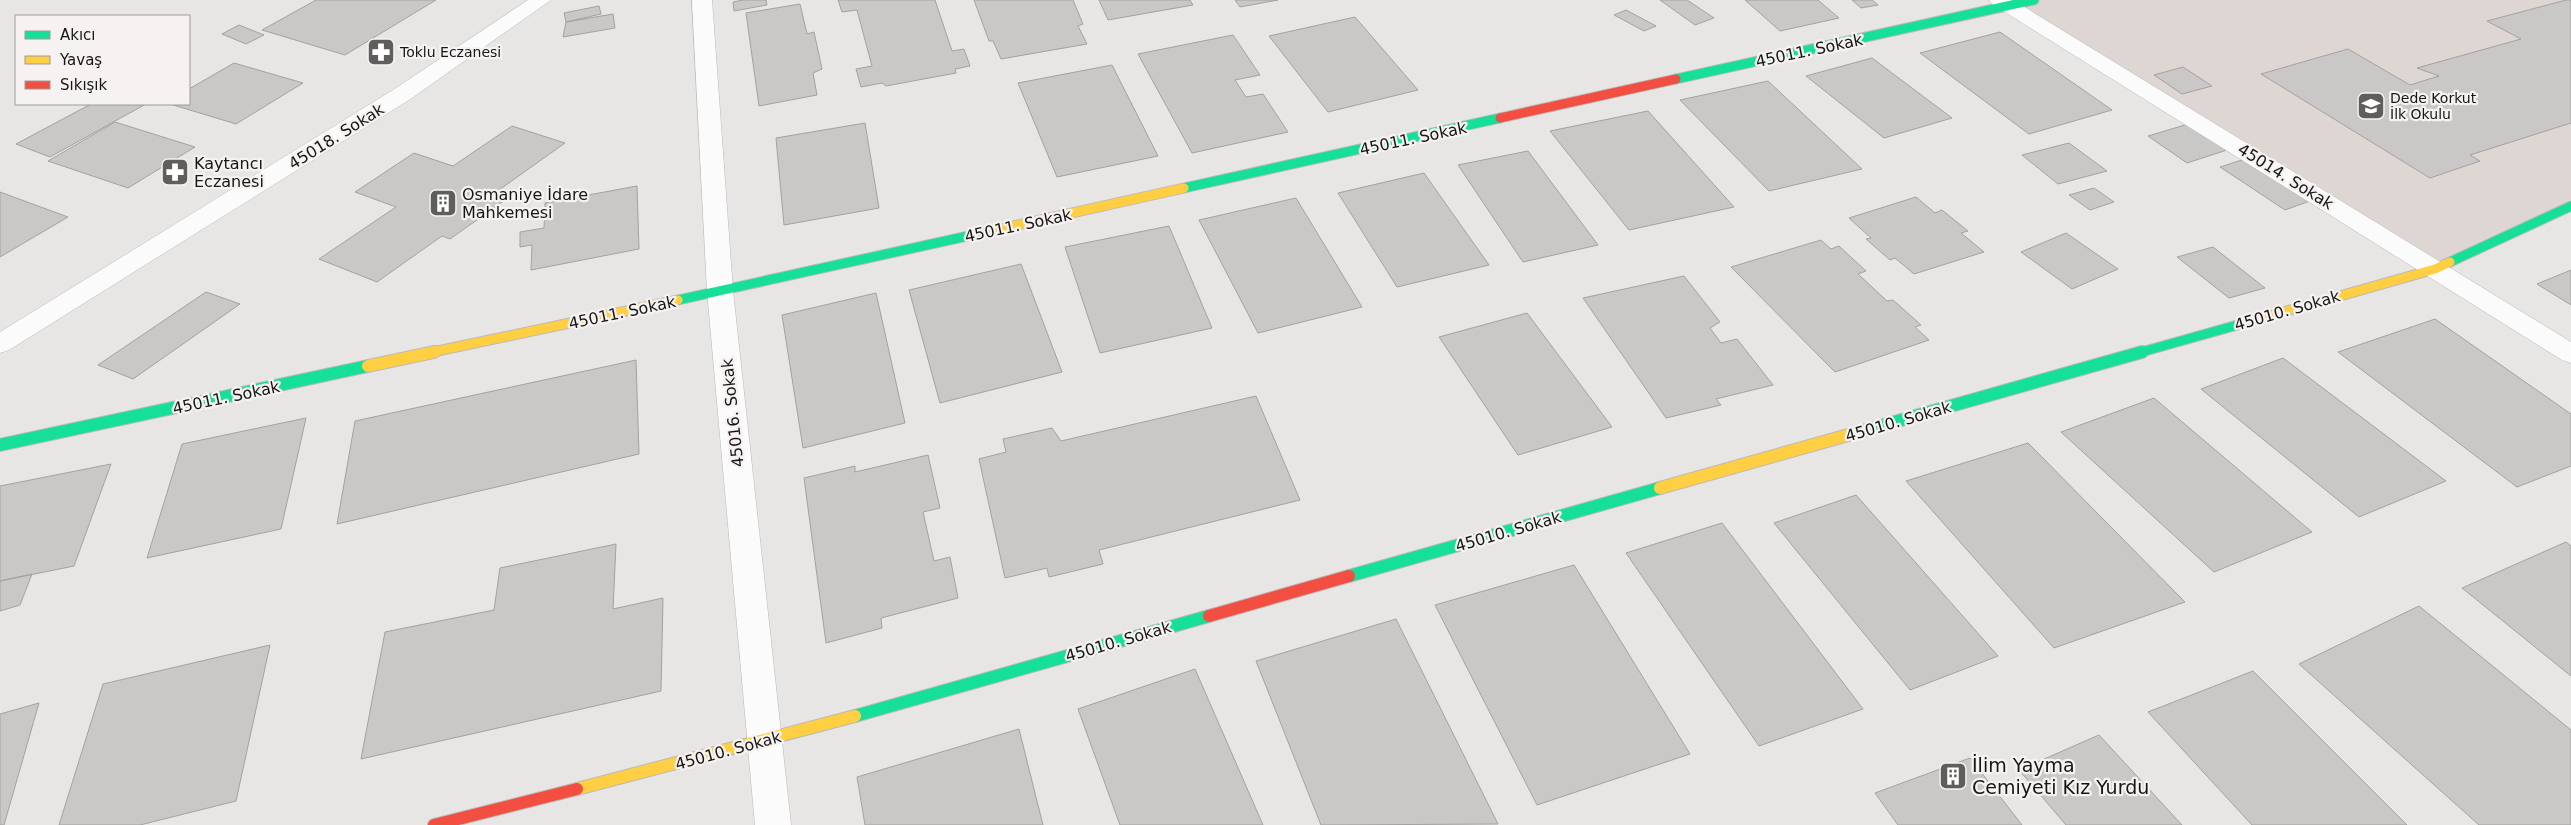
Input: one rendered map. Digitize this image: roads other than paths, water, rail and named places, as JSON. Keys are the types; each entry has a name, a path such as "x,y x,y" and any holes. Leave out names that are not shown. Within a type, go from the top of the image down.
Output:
{"street":[{"name":"45018. Sokak","path":"0,344 401,95 541,0"},
{"name":"45016. Sokak","path":"702,0 720,291 773,825"},
{"name":"45011. Sokak","path":"0,445 720,291 2004,3 2034,0"},
{"name":"45014. Sokak","path":"2004,3 2571,354"},
{"name":"45010. Sokak","path":"434,825 764,741 2435,269 2571,206"}],"place":[{"name":"Toklu Eczanesi","path":"381,52"},
{"name":"Dede Korkut İlk Okulu","path":"2371,106"},
{"name":"Kaytancı Eczanesi","path":"175,172"},
{"name":"Osmaniye İdare Mahkemesi","path":"443,203"},
{"name":"İlim Yayma Cemiyeti Kız Yurdu","path":"1953,776"}]}
